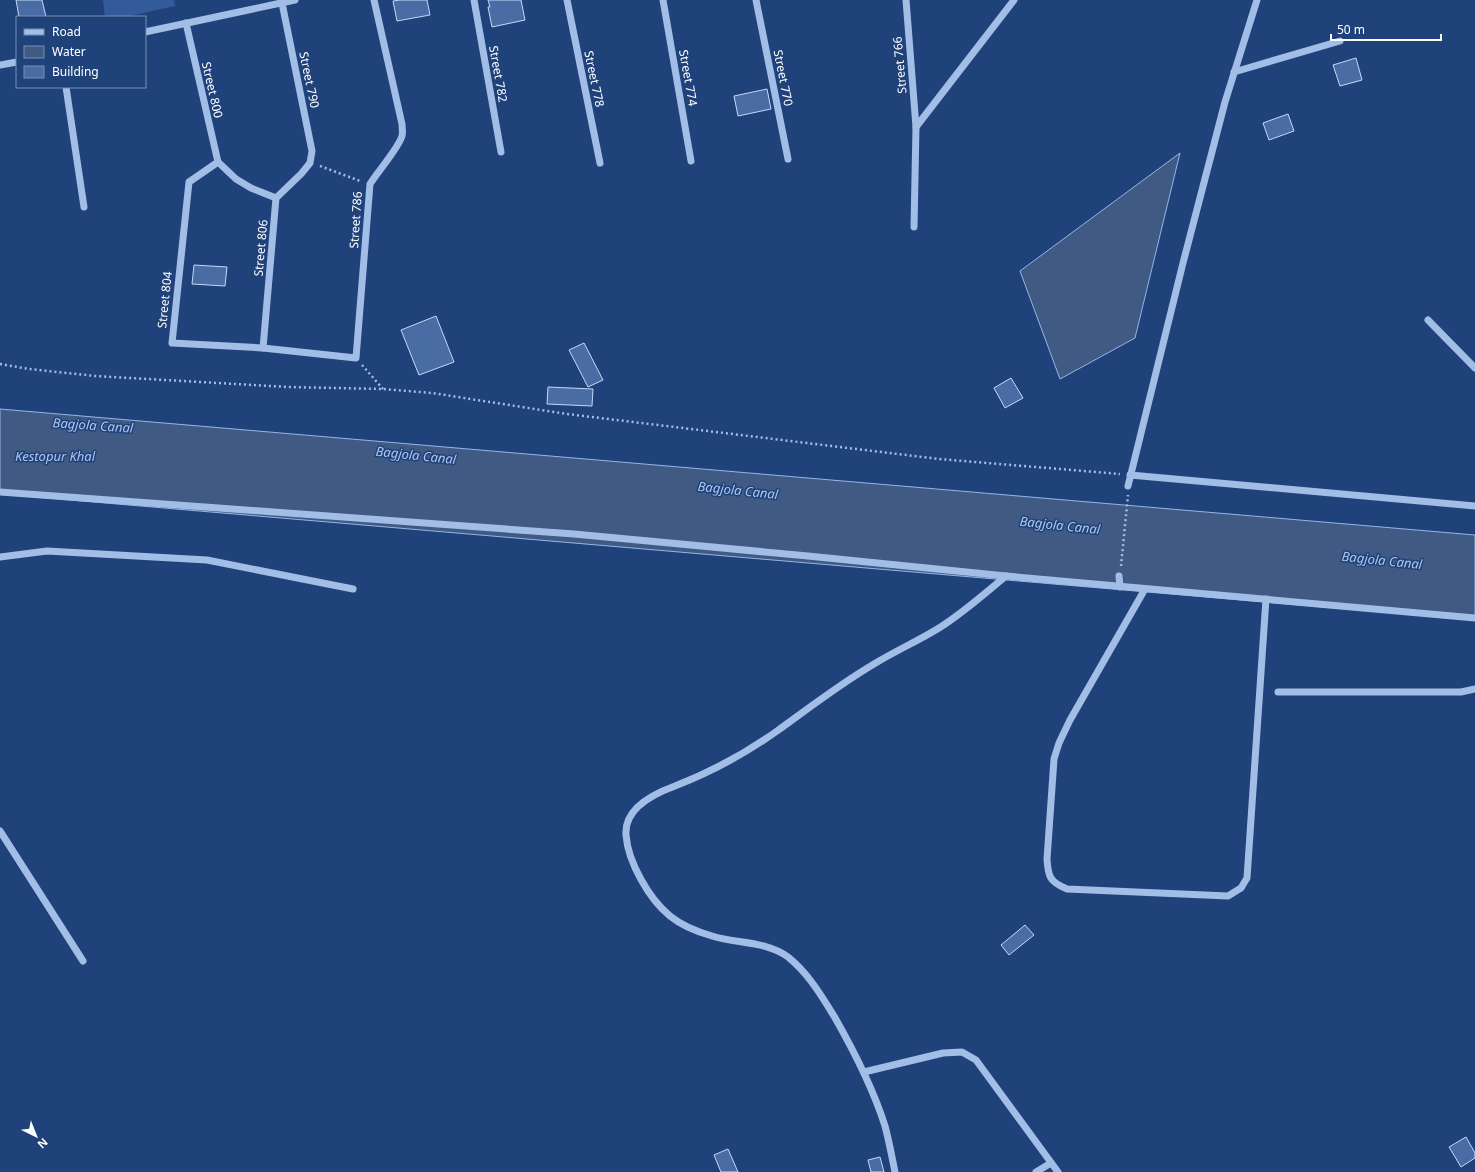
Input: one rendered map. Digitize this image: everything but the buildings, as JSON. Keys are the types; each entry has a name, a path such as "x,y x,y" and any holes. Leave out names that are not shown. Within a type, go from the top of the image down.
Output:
{"street":[{"path":"146,32 294,0"},
{"name":"Street 786","path":"356,358 370,184 377,172 397,146 402,135 402,124 374,0"},
{"name":"Street 782","path":"474,0 501,152"},
{"name":"Street 778","path":"567,0 600,163"},
{"name":"Street 774","path":"663,0 691,161"},
{"name":"Street 770","path":"756,0 788,160"},
{"name":"Street 766","path":"906,0 916,127 914,227"},
{"path":"916,127 1014,0"},
{"path":"1128,486 1224,102 1257,0"},
{"name":"Street 790","path":"282,3 311,140 312,151 310,163"},
{"name":"Street 800","path":"186,23 218,162"},
{"path":"1234,72 1340,41"},
{"path":"0,65 16,62"},
{"path":"66,88 84,207"},
{"path":"218,162 236,180 276,198 301,174 310,163"},
{"name":"Street 804","path":"218,162 189,182 172,343 263,348 356,358"},
{"name":"Street 806","path":"263,348 276,198"},
{"path":"1428,320 1475,368"},
{"path":"1130,475 1475,506"},
{"path":"0,492 574,534 1120,587 1475,618"},
{"path":"0,557 47,551 207,560 353,589"},
{"path":"895,1172 884,1126 864,1072 816,986 788,957 771,947 713,936 693,929 670,916 642,880 630,856 626,833 630,816 642,803 658,792 695,778 751,747 875,663 942,627 963,612 1006,576"},
{"path":"1120,576 1120,587"},
{"path":"1145,589 1070,720 1059,743 1054,759 1047,859 1048,875 1056,885 1067,889 1228,896 1241,888 1246,878 1266,599"},
{"path":"1278,692 1461,692 1475,689"},
{"path":"0,831 83,961"},
{"path":"864,1072 943,1053 962,1052 976,1060 1058,1172"},
{"path":"1036,1172 1051,1162"}],"path":[{"path":"310,163 370,184"},
{"path":"356,358 383,389"},
{"path":"0,364 29,369 95,376 288,387 383,389 432,393 567,414 939,459 1130,475"},
{"path":"1120,576 1128,486"}],"shaded area":[{"path":"103,0 174,0 175,6 130,16 105,16"}],"water":[{"path":"1180,153 1135,338 1060,379 1020,271"},
{"name":"Kestopur Khal","path":"0,409 1475,535 1475,620 0,494"}],"water label":[{"name":"Bagjola Canal","path":"93,425"},
{"name":"Bagjola Canal","path":"416,455"},
{"name":"Bagjola Canal","path":"738,490"},
{"name":"Bagjola Canal","path":"1060,525"},
{"name":"Bagjola Canal","path":"1382,560"}]}
